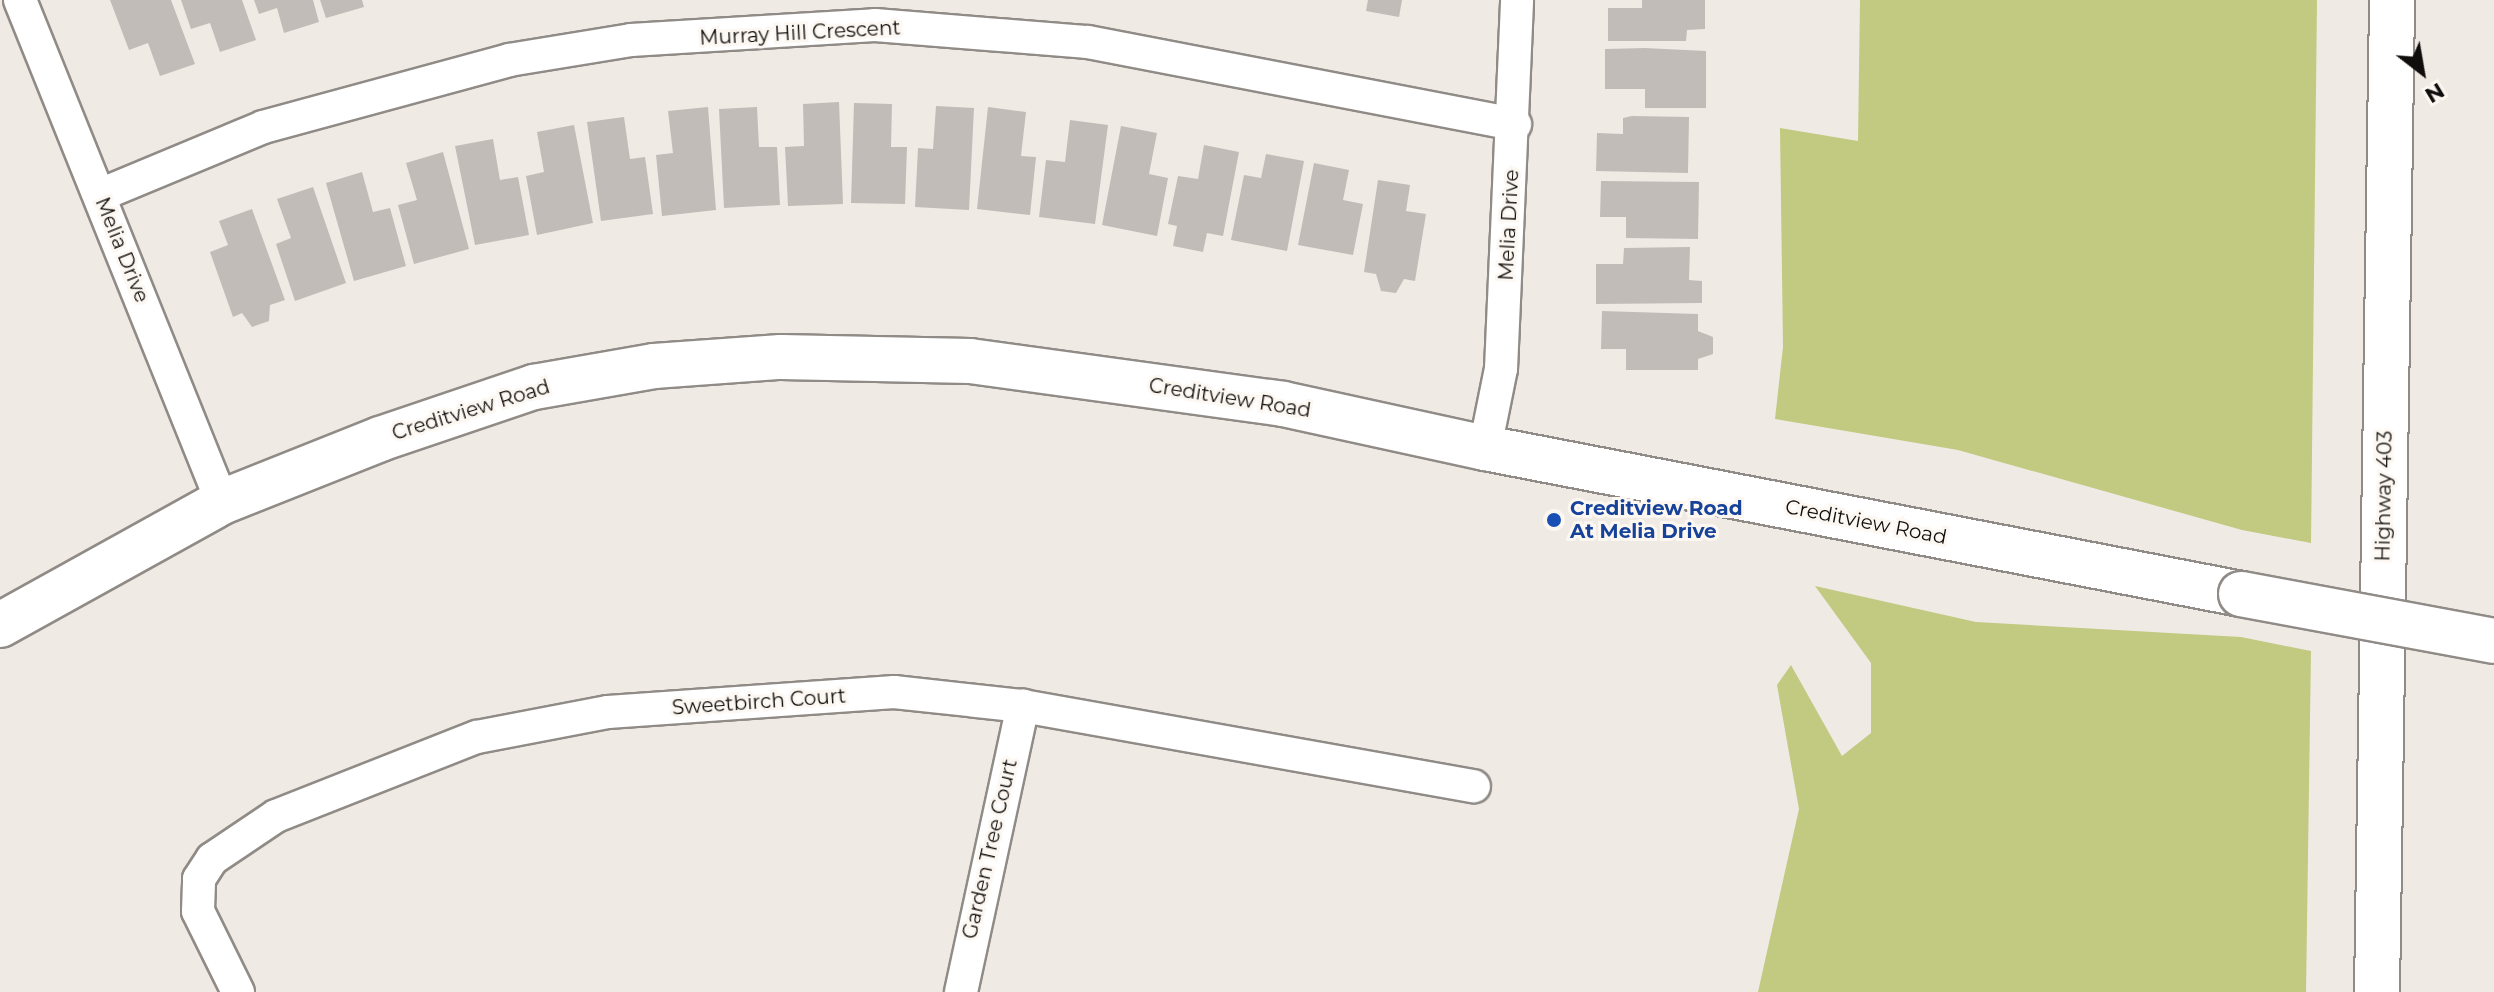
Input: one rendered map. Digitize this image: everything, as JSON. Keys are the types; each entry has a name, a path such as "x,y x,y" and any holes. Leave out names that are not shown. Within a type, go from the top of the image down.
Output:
{"main road":[{"name":"Highway 403","path":"2377,992 2392,0"},
{"name":"Creditview Road","path":"0,625 222,502 380,439 534,387 654,366 781,357 970,361 1283,404 1485,448 2494,641"}],"street":[{"name":"Melia Drive","path":"20,0 222,502"},
{"name":"Melia Drive","path":"1485,448 1501,369 1515,124 1517,0"},
{"name":"Murray Hill Crescent","path":"100,195 263,127 509,60 631,40 875,25 1088,42 1515,124"},
{"name":"Sweetbirch Court","path":"238,992 198,911 199,879 212,859 276,816 477,737 608,712 894,692 1023,706 1474,786"},
{"name":"Garden Tree Court","path":"961,992 1023,706"}],"green space":[{"path":"1860,0 2317,0 2311,543 2242,530 1958,450 1775,419 1783,347 1780,128 1858,141"},
{"path":"1815,586 1976,622 2241,637 2311,651 2306,992 1758,992 1799,809 1777,685 1791,665 1842,756 1871,733 1871,663"}],"building":[{"path":"110,0 171,0 195,64 160,76 148,43 129,50"},
{"path":"181,0 242,0 256,40 220,52 210,23 191,29"},
{"path":"254,0 313,0 319,22 284,33 277,8 259,14"},
{"path":"320,0 362,0 364,7 326,18"},
{"path":"1368,0 1402,0 1399,17 1366,11"},
{"path":"1642,0 1705,0 1705,29 1687,30 1686,41 1608,41 1608,8 1642,8"},
{"path":"1605,49 1706,51 1706,108 1645,108 1645,89 1605,89"},
{"path":"839,102 843,204 788,206 785,147 804,146 803,104"},
{"path":"854,103 892,104 891,147 907,147 905,204 851,203"},
{"path":"936,106 974,108 969,210 915,207 918,148 933,149"},
{"path":"708,107 716,210 662,216 656,155 673,153 668,111"},
{"path":"757,107 759,147 777,147 780,205 724,208 719,109"},
{"path":"988,107 1026,112 1021,156 1036,157 1030,215 977,209"},
{"path":"624,117 630,159 645,157 653,214 601,221 587,122"},
{"path":"1689,117 1688,173 1596,171 1597,133 1623,134 1623,118"},
{"path":"1070,120 1108,125 1095,224 1039,217 1046,160 1065,162"},
{"path":"574,125 593,223 537,235 526,176 544,172 537,132"},
{"path":"1121,126 1157,133 1149,174 1168,178 1157,236 1102,225"},
{"path":"493,139 500,180 518,177 529,235 475,245 455,146"},
{"path":"1204,145 1239,152 1223,236 1207,233 1203,252 1173,246 1177,226 1168,224 1178,176 1198,179"},
{"path":"443,152 469,249 414,264 398,205 417,200 406,163"},
{"path":"1266,154 1304,161 1287,251 1231,240 1244,175 1261,178"},
{"path":"1314,163 1349,170 1343,200 1363,204 1353,255 1298,245"},
{"path":"362,172 373,212 390,208 406,266 354,281 326,183"},
{"path":"1378,180 1410,185 1406,211 1426,214 1415,281 1404,279 1396,293 1381,291 1376,274 1364,272"},
{"path":"1601,181 1699,182 1698,239 1626,238 1626,217 1600,217"},
{"path":"313,187 346,283 295,301 276,244 291,238 277,199"},
{"path":"252,209 285,300 270,305 269,321 252,327 242,313 233,317 210,252 228,245 219,221"},
{"path":"1690,247 1689,280 1702,281 1702,303 1596,304 1596,264 1623,264 1624,248"},
{"path":"1602,311 1698,314 1698,331 1713,337 1713,354 1698,359 1698,370 1626,370 1626,349 1601,349"}],"place":[{"name":"Creditview Road At Melia Drive","path":"1554,520"}]}
